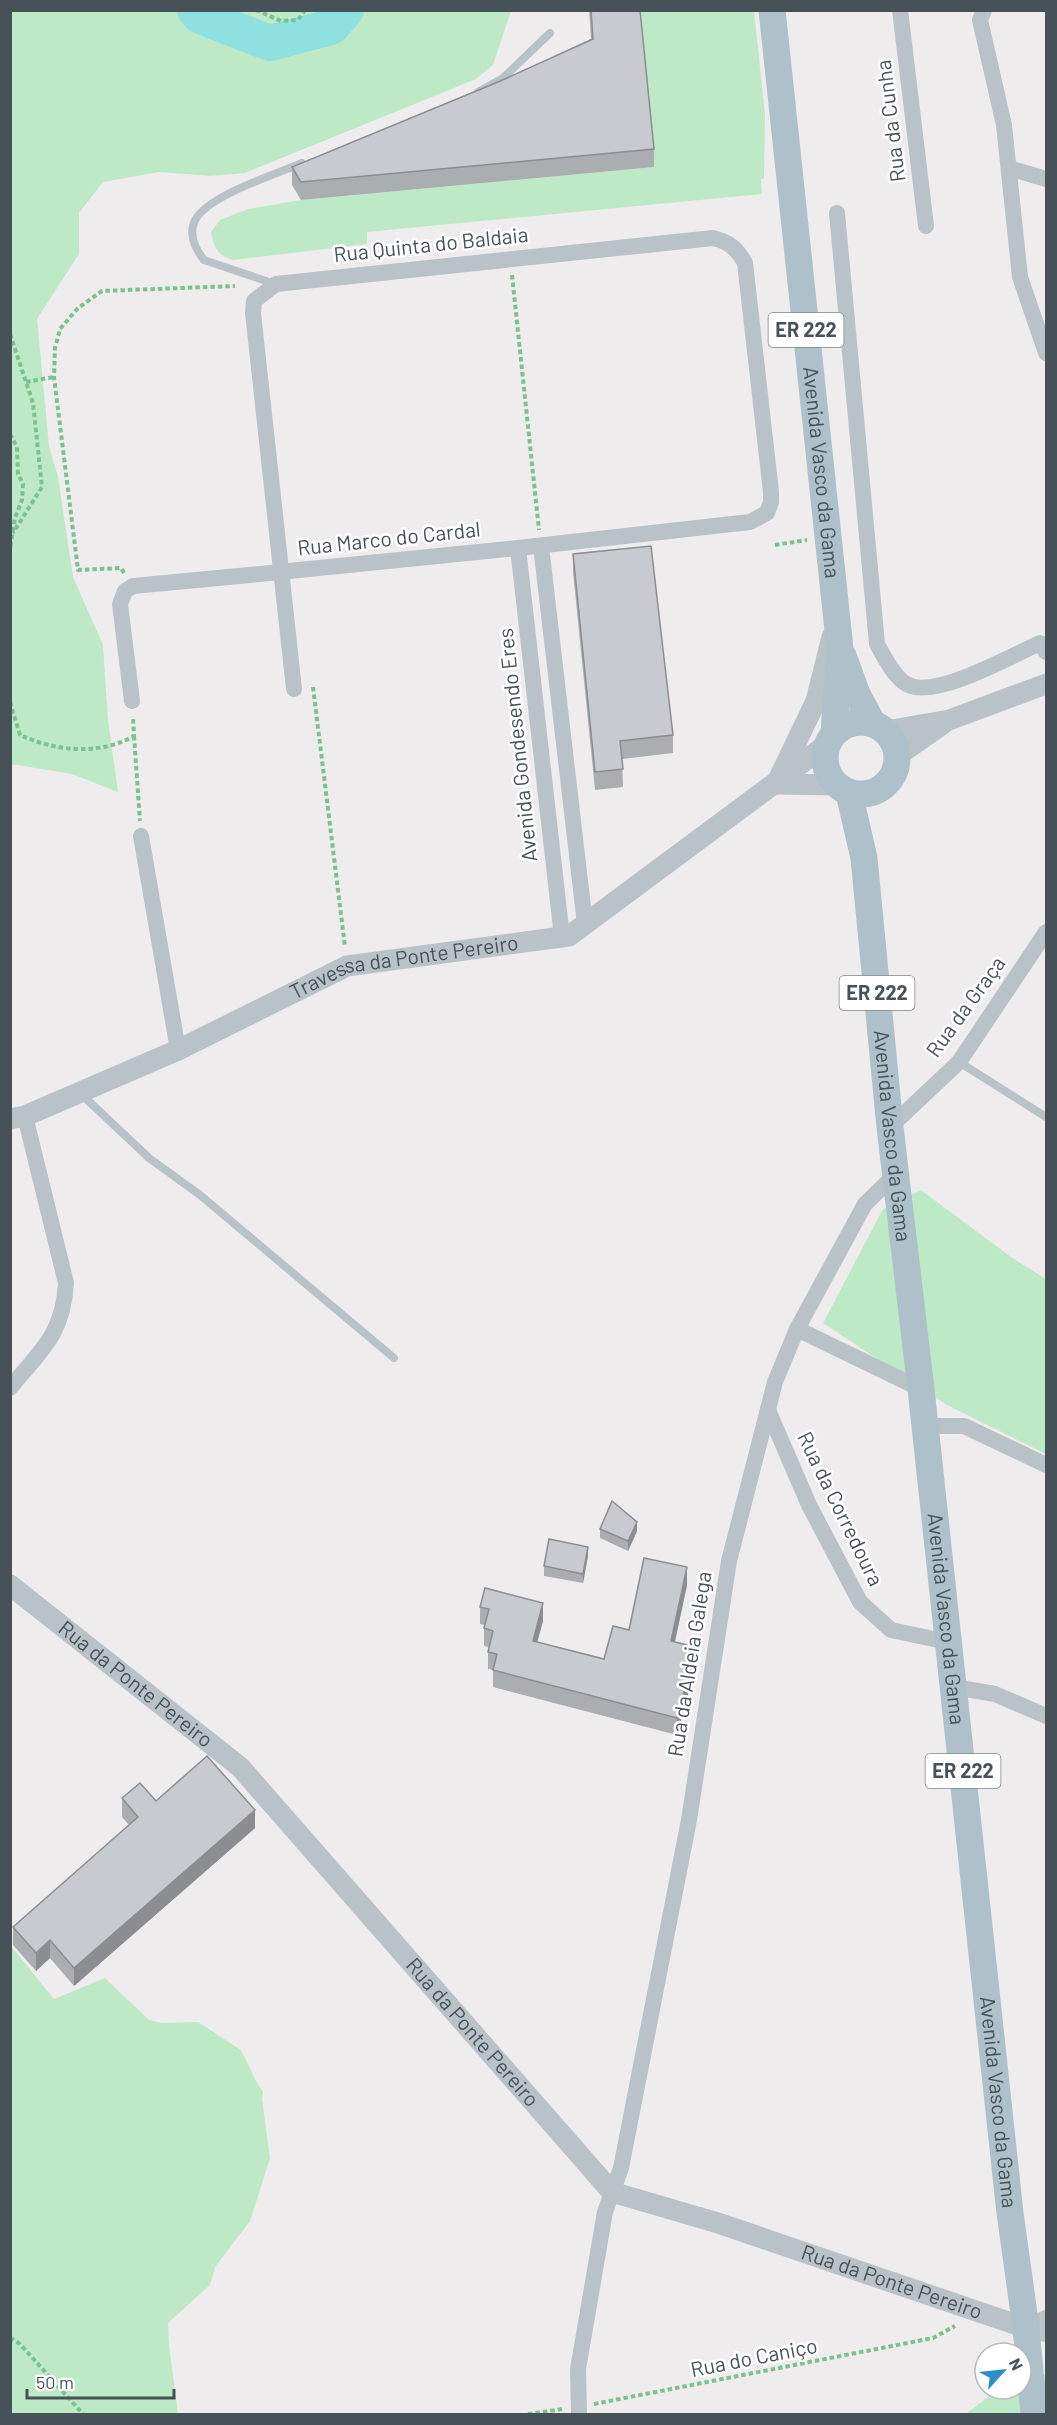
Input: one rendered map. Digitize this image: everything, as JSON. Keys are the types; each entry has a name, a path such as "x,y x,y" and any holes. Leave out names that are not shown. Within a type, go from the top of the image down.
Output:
{"main road":[{"name":"Avenida Vasco da Gama","path":"772,10 840,649 830,739 824,759 828,774 842,789 864,858 890,1127 921,1389 1009,2201 1040,2327 1034,2415"},
{"name":"Avenida Vasco da Gama","path":"840,649 856,693 894,743 897,756"},
{"path":"830,739 846,725 859,721 880,727"},
{"path":"842,789 863,795 877,791 888,783 896,771 897,756"},
{"name":"Avenida Vasco da Gama","path":"864,858 877,791"}],"street":[{"name":"Rua da Cunha","path":"900,10 926,225"},
{"path":"980,14 1004,125 1020,277 1047,353"},
{"path":"1009,168 1047,179"},
{"path":"837,213 876,644 890,668 909,686 928,688 948,684 1040,643 1047,652"},
{"name":"Rua Quinta do Baldaia","path":"276,284 713,238 726,241 737,250 746,263 771,492 771,502 767,513"},
{"path":"276,284 254,301 253,313 294,689"},
{"name":"Rua Marco do Cardal","path":"133,586 541,546 750,522 767,513"},
{"name":"Avenida Gondesendo Eres","path":"541,546 585,924"},
{"name":"Avenida Gondesendo Eres","path":"518,548 562,937"},
{"path":"132,701 120,604 125,591 133,586"},
{"path":"837,620 816,701 776,784 842,789"},
{"path":"880,727 949,720 1047,684"},
{"path":"897,756 949,720"},
{"name":"Travessa da Ponte Pereiro","path":"18,1117 178,1050 347,966 569,936 718,824 776,784 830,739"},
{"path":"141,836 178,1050"},
{"name":"Rua da Graça","path":"890,1127 959,1062 1047,932"},
{"path":"10,1388 55,1334 64,1307 66,1283 18,1117"},
{"name":"Rua da Aldeia Galega","path":"579,2411 578,2369 605,2211 621,2168 689,1820 729,1561 775,1382 797,1329 865,1204 896,1174"},
{"path":"797,1329 921,1389"},
{"name":"Rua da Corredoura","path":"768,1410 809,1505 860,1602 891,1630 948,1642"},
{"path":"925,1426 964,1426 1047,1465"},
{"name":"Rua da Ponte Pereiro","path":"10,1585 240,1767 612,2192 718,2223 979,2312 1040,2327"},
{"path":"954,1687 995,1694 1047,1716"}],"lane":[{"path":"465,98 503,78 550,33"},
{"path":"276,284 204,260 197,251 193,238 193,225 205,207 221,196 310,160"},
{"path":"959,1062 1047,1117"},
{"path":"79,1092 149,1158 200,1195 394,1358"}],"path":[{"path":"256,10 281,21 298,20 305,10"},
{"path":"510,259 541,546"},
{"path":"133,586 121,568 78,570 54,377 55,348 60,329 78,308 102,291 241,285"},
{"path":"10,334 33,403 42,487 13,533"},
{"path":"26,382 54,377"},
{"path":"10,434 17,447 18,474 23,484 22,500 15,518 10,548"},
{"path":"775,545 828,537"},
{"path":"312,675 347,966"},
{"path":"132,701 141,836"},
{"path":"10,702 20,735 36,742 86,751 116,744 134,736"},
{"name":"Rua do Caniço","path":"528,2415 579,2411 933,2338 979,2312"},
{"path":"10,2338 20,2344 83,2415"}],"green space":[{"path":"10,11 511,11 493,65 476,79 245,173 211,176 159,172 103,182 79,213 79,254 37,319 49,446 58,477 73,577 103,645 108,721 118,792 72,774 11,764"},
{"path":"639,11 754,11 765,114 762,194 367,232 367,244 233,260 223,256 215,247 211,232 220,220 248,209 301,200 654,167"},
{"path":"921,1190 1011,1257 1046,1279 1046,1454 947,1405 823,1323 883,1209"},
{"path":"10,1945 54,1999 105,1978 149,2020 161,2023 198,2022 241,2050 263,2092 270,2158 250,2221 215,2267 210,2285 168,2323 178,2414 11,2414"},
{"path":"1046,2375 1046,2414 966,2414 983,2401 1033,2401 1033,2376"}],"building":[{"path":"591,10 640,10 654,149 301,182 292,167 498,82 593,39"},
{"path":"651,546 673,735 620,741 623,769 595,772 573,554"},
{"path":"612,1501 637,1522 628,1541 600,1529"},
{"path":"549,1539 588,1547 583,1574 544,1566"},
{"path":"644,1558 687,1567 671,1641 696,1647 677,1718 493,1670 497,1654 488,1652 493,1631 484,1628 489,1609 480,1607 485,1588 543,1603 533,1641 604,1659 613,1626 629,1630"},
{"path":"207,1756 255,1810 74,1968 50,1940 36,1953 13,1927 138,1817 122,1798 140,1783 156,1801"}],"waterway":[{"path":"195,10 200,16 270,43 331,27 346,10"}]}
